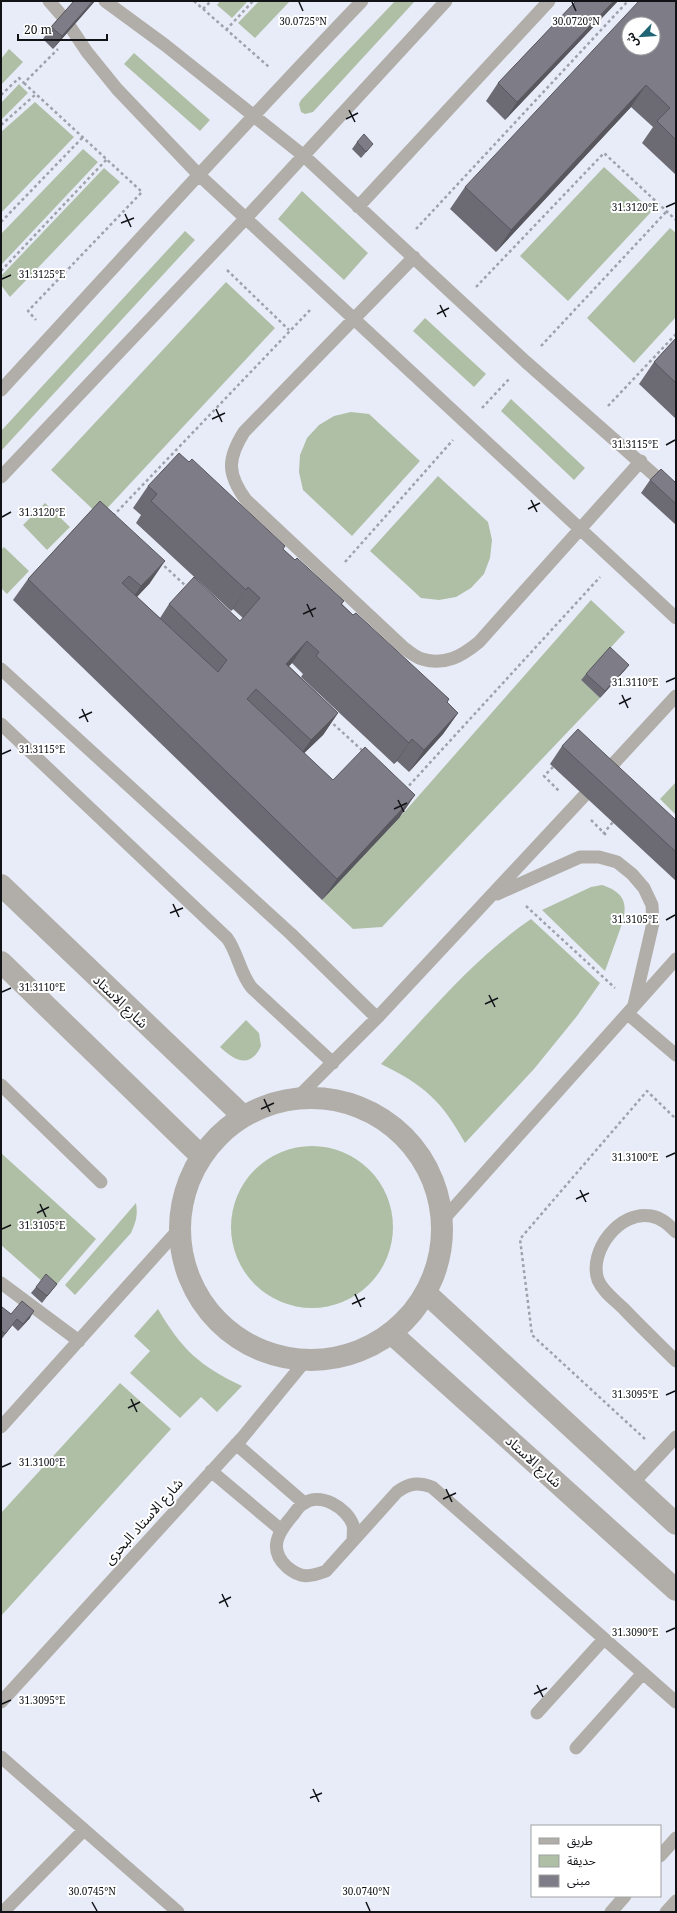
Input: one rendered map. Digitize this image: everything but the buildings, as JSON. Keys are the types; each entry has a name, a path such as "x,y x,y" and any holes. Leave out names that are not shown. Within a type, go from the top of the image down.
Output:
{"street":[{"name":"شارع الاستاد","path":"1,885 243,1116"},
{"path":"1,962 201,1156"},
{"path":"297,1098 323,1098 349,1103 374,1114 395,1128 414,1148 428,1170 437,1195 442,1221 439,1258 426,1293 410,1315 391,1333 372,1346 329,1360 306,1360 281,1357 257,1349 236,1336 217,1320 201,1300 189,1278 182,1254 179,1229 184,1197 189,1179 201,1156 222,1132 243,1116 260,1108 297,1098"},
{"path":"426,1293 676,1524"},
{"name":"شارع الاستاد","path":"391,1333 676,1590"}],"lane":[{"path":"49,1 63,17"},
{"path":"105,1 165,45 304,156 526,362 676,494"},
{"path":"1,390 252,116 362,1"},
{"path":"1,477 304,156 446,1"},
{"path":"358,207 549,1"},
{"path":"72,31 117,89 199,175 676,618"},
{"path":"414,258 244,432 234,448 231,466 235,484 246,500 403,647 421,659 442,661 463,655 479,642 582,530 641,462"},
{"path":"1,669 292,934 377,1018"},
{"path":"600,778 676,696"},
{"path":"1,724 227,938 236,952 247,980 252,988 333,1063"},
{"path":"297,1098 377,1018 584,796"},
{"path":"492,896 580,857 599,857 617,862 632,874 644,888 652,905 653,923 631,1010"},
{"path":"442,1221 676,959"},
{"path":"631,1010 676,1055"},
{"path":"1,1085 101,1182"},
{"path":"676,1232 662,1220 652,1216 640,1215 629,1218 604,1240 599,1250 596,1271 604,1291 676,1361"},
{"path":"1,1427 179,1229"},
{"path":"1,1283 79,1341"},
{"name":"شارع الاستاد البحرى","path":"1,1702 236,1444 306,1360"},
{"path":"632,1484 676,1437"},
{"path":"236,1444 304,1503"},
{"path":"211,1471 280,1529"},
{"path":"353,1541 353,1526 345,1512 333,1503 318,1499 304,1503 280,1529 276,1545 281,1561 294,1573 311,1577 326,1571 404,1486 413,1483 432,1487 676,1702"},
{"path":"537,1712 604,1639"},
{"path":"576,1748 643,1673"},
{"path":"1,1757 178,1912"},
{"path":"3,1912 84,1830"},
{"path":"661,1855 676,1838"},
{"path":"611,1912 624,1897"},
{"path":"666,1912 676,1901"}],"path":[{"path":"194,1 272,69"},
{"path":"204,9 211,1"},
{"path":"226,30 253,1"},
{"path":"401,246 628,1"},
{"path":"24,83 72,31"},
{"path":"1,95 19,78 142,192 28,311 52,335"},
{"path":"1,125 36,94"},
{"path":"1,222 83,137"},
{"path":"462,302 604,153 676,220"},
{"path":"1,271 107,160"},
{"path":"330,579 468,424 666,212"},
{"path":"211,255 289,330"},
{"path":"118,523 112,517 289,330 327,293"},
{"path":"594,421 676,334"},
{"path":"159,561 188,588"},
{"path":"399,785 405,790 615,561"},
{"path":"326,717 365,754"},
{"path":"508,889 631,1010"}],"green space":[{"path":"220,1 248,1 232,18 217,5"},
{"path":"259,1 290,1 255,38 238,23"},
{"path":"395,1 415,1 313,112 305,114 301,112 299,104 301,100"},
{"path":"9,49 23,62 1,85 1,59"},
{"path":"134,53 210,120 200,131 124,64"},
{"path":"19,84 28,93 1,120 1,103"},
{"path":"35,102 74,137 1,213 1,132"},
{"path":"83,149 98,162 1,265 1,234"},
{"path":"604,167 652,211 568,301 520,256"},
{"path":"104,168 120,182 10,297 1,285 1,276"},
{"path":"302,191 368,253 344,280 278,219"},
{"path":"670,228 676,233 676,317 634,363 587,318"},
{"path":"185,231 195,240 1,451 1,431"},
{"path":"226,282 275,328 100,516 51,470"},
{"path":"425,318 486,374 474,387 413,331"},
{"path":"511,399 585,468 574,480 501,411"},
{"path":"351,412 369,414 420,461 352,536 303,490 299,472 300,455 307,438 319,425 334,416"},
{"path":"438,476 488,522 492,540 490,558 484,574 471,588 456,597 439,600 421,598 370,551"},
{"path":"45,503 70,527 47,550 23,525"},
{"path":"4,547 29,571 7,594 1,588 1,550"},
{"path":"591,600 625,632 581,680 600,698 382,927 353,929 322,900 400,817"},
{"path":"676,782 676,815 660,799"},
{"path":"602,885 619,894 623,900 624,906 623,921 605,971 542,910 591,887"},
{"path":"531,919 600,983 577,1016 534,1069 465,1143 457,1128 440,1105 409,1079 381,1064 471,969 510,934"},
{"path":"246,1020 259,1033 261,1046 252,1058 247,1060 236,1059 220,1047"},
{"path":"312,1146 328,1148 343,1153 357,1160 369,1170 379,1182 386,1196 391,1211 393,1227 391,1243 386,1258 379,1272 369,1284 357,1294 343,1301 328,1306 312,1308 296,1306 281,1301 267,1294 255,1284 245,1272 238,1258 233,1243 231,1227 233,1211 238,1196 245,1182 255,1170 267,1160 281,1153 296,1148"},
{"path":"1,1153 96,1239 52,1290 1,1245"},
{"path":"136,1203 136,1218 131,1233 75,1295 65,1285"},
{"path":"158,1309 175,1336 193,1355 203,1364 227,1379 242,1386 217,1412 201,1397 180,1418 130,1373 150,1351 134,1336"},
{"path":"120,1383 171,1429 1,1616 1,1513"}]}
